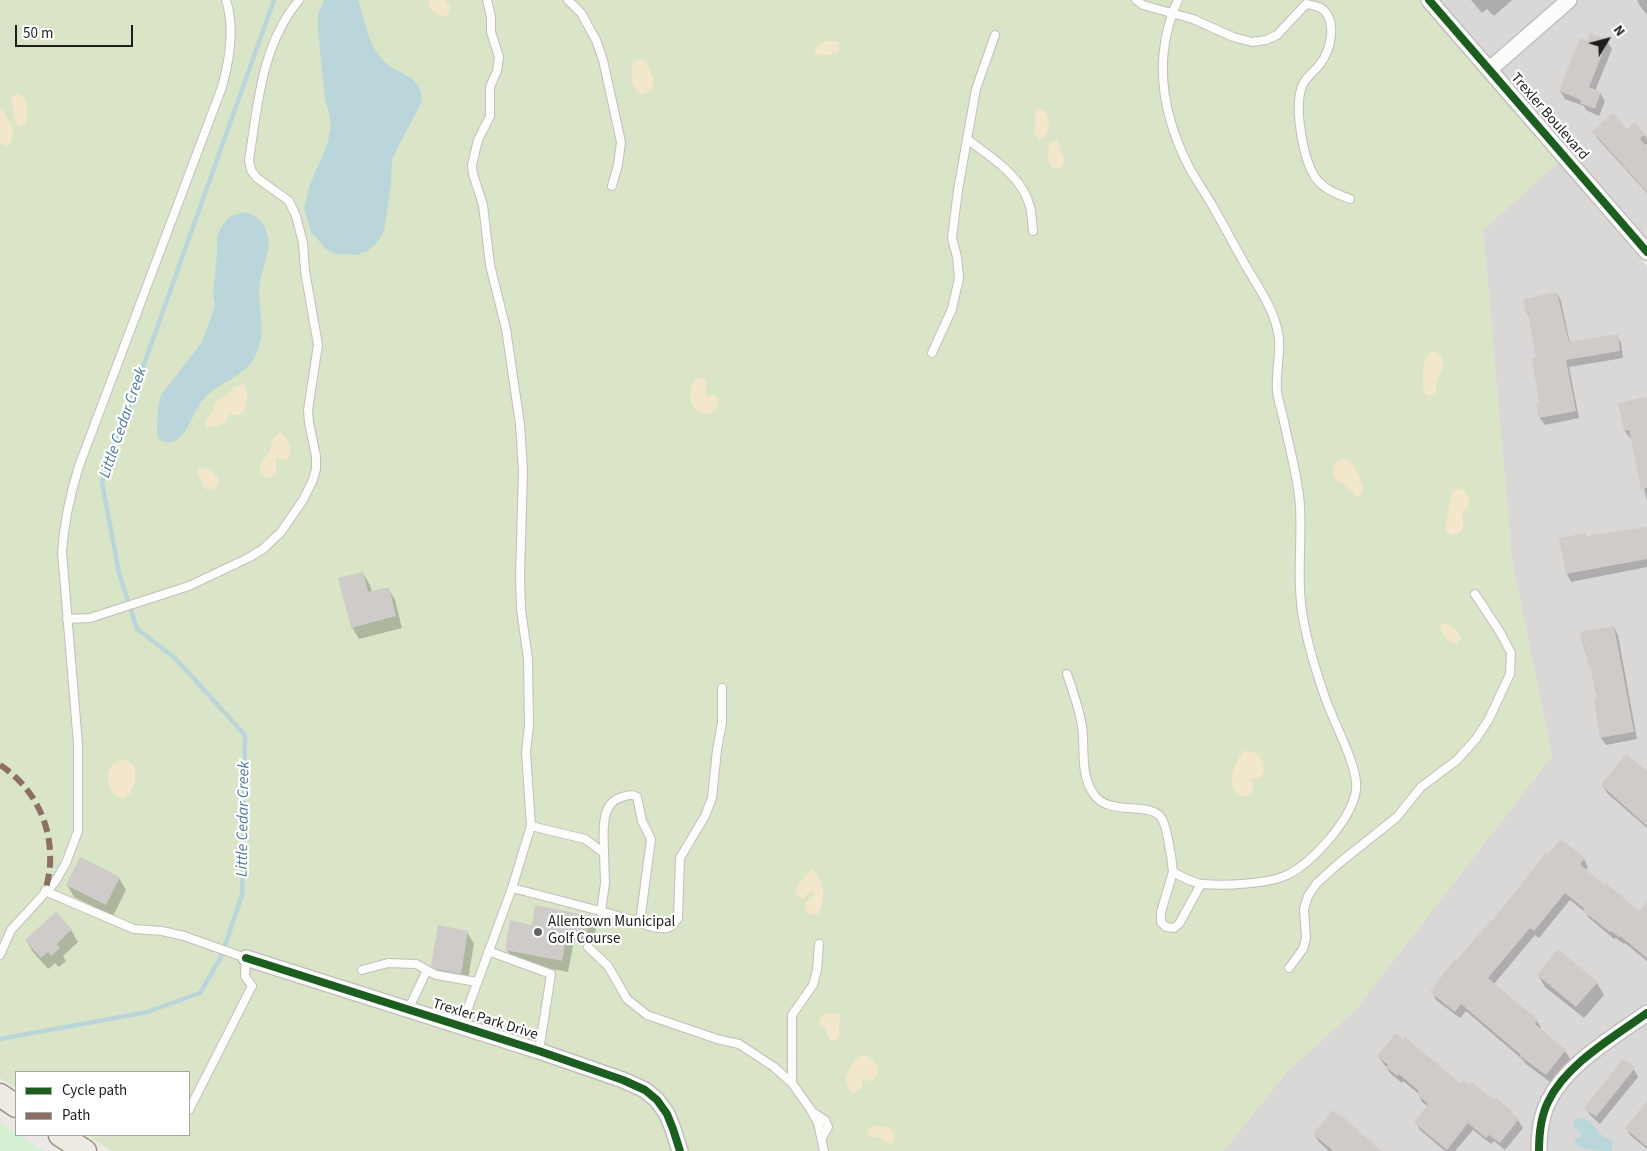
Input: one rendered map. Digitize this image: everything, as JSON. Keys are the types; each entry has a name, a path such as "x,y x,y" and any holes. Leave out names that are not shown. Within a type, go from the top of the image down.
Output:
{"main road":[{"path":"0,1095 15,1105"},
{"path":"62,1136 85,1151"}],"street":[{"name":"Trexler Boulevard","path":"1429,0 1647,252"},
{"path":"1490,69 1569,0"},
{"name":"Trexler Park Drive","path":"241,956 539,1051 623,1080 645,1090 657,1100 667,1114 680,1151"},
{"path":"1539,1151 1540,1133 1547,1103 1558,1085 1577,1065 1647,1013"}],"lane":[{"path":"0,955 11,930 55,882 66,863 78,831 78,744 62,552 64,526 79,466 222,87 228,66 230,49 230,22 226,0"},
{"path":"67,619 90,618 189,586 233,566 263,549 289,522 303,500 314,475 316,456 308,410 318,345 305,271 303,243 296,216 289,201 257,178 251,170 249,160 264,68 276,36 298,0"},
{"path":"461,1027 512,888 531,826 528,805 526,752 528,659 521,610 520,576 523,471 520,424 506,329 490,264 483,205 472,165 478,140 490,116 490,87 497,71 499,57 491,32 491,17 487,0"},
{"path":"568,0 581,13 596,40 603,60 621,142 618,165 612,186"},
{"path":"1136,0 1143,5 1193,19 1233,37 1252,42 1266,40 1277,35 1306,4 1320,8 1328,16 1331,29 1330,40 1327,52 1303,85 1300,97 1302,129 1309,163 1316,177 1325,187 1350,199"},
{"path":"1174,872 1187,880 1201,884 1259,882 1289,874 1317,852 1330,838 1345,816 1356,792 1356,776 1325,699 1303,622 1299,578 1300,505 1296,474 1276,382 1280,348 1278,329 1256,282 1191,170 1172,127 1165,104 1162,55 1172,12 1178,0"},
{"path":"932,353 952,309 959,278 957,257 952,238 958,190 976,89 995,35"},
{"path":"967,139 1001,165 1020,186 1030,207 1033,231"},
{"path":"1289,968 1304,949 1306,938 1304,909 1308,896 1316,884 1397,817 1421,788 1476,740 1489,719 1510,674 1511,653 1500,632 1474,594"},
{"path":"1067,674 1082,726 1088,785 1094,796 1106,804 1117,808 1149,811 1160,816 1164,823 1174,872 1161,912 1161,922 1166,927 1174,928 1179,924 1201,884"},
{"path":"512,888 640,922 654,928 669,928 674,924 678,918 680,858 712,798 722,723 722,688"},
{"path":"601,912 606,884 604,853 605,820 608,806 615,799 632,794 638,797 642,821 651,839 640,922"},
{"path":"531,826 586,839 604,853"},
{"path":"45,891 134,929 162,931 184,936 241,956 245,976 252,986 190,1108"},
{"path":"792,1084 792,1015 813,985 817,970 819,944"},
{"path":"588,947 608,966 627,999 647,1015 717,1039 739,1044 774,1067 792,1084 811,1110 818,1123 824,1151"},
{"path":"488,951 551,974 539,1051"},
{"path":"362,970 388,963 416,964 436,975 477,982"},
{"path":"408,1010 427,970"}],"shaded area":[{"path":"1434,0 1647,0 1647,246"},
{"path":"1558,162 1647,266 1647,1151 1223,1151 1287,1072 1356,1009 1552,756 1512,562 1483,230"}],"green space":[{"name":"Allentown Municipal Golf Course","path":"0,0 1419,0 1558,162 1483,230 1512,562 1552,756 1356,1009 1287,1072 1223,1151 112,1151 89,1136 190,1136 190,1071 15,1071 15,1087 0,1078"},
{"path":"0,1122 15,1132 15,1136 21,1136 44,1151 0,1151"}],"sand":[{"path":"429,0 444,0 450,6 447,16 441,16 436,13 428,4"},
{"path":"837,41 839,43 839,52 820,56 814,52 820,44"},
{"path":"640,59 646,63 654,82 650,91 641,95 633,84 632,76 633,63"},
{"path":"16,94 21,94 26,100 28,107 26,122 21,127 15,121 11,101 12,97"},
{"path":"1039,108 1046,113 1049,120 1045,137 1039,140 1033,133 1036,124 1034,113"},
{"path":"0,109 4,112 12,127 13,135 10,144 7,146 0,143"},
{"path":"1058,141 1065,160 1064,165 1060,169 1052,167 1048,161 1049,143"},
{"path":"1434,351 1441,356 1444,365 1437,381 1436,393 1429,396 1426,395 1423,388 1424,367 1425,359"},
{"path":"701,377 707,382 705,394 710,396 714,394 719,399 715,410 705,414 699,412 694,407 690,394 691,387"},
{"path":"242,384 245,385 247,393 243,412 236,415 229,411 228,419 223,424 206,427 205,421 213,411 215,402 227,395 233,388"},
{"path":"280,433 289,443 290,457 285,460 276,458 277,470 269,478 261,474 260,464 271,450 273,439"},
{"path":"1342,459 1351,463 1359,475 1364,488 1358,497 1349,488 1335,479 1333,473 1335,465"},
{"path":"199,469 211,470 219,480 217,487 212,490 205,489 197,474"},
{"path":"1459,488 1467,495 1469,505 1462,515 1463,525 1461,531 1451,535 1446,530 1446,522 1452,492"},
{"path":"1445,623 1450,625 1461,638 1457,644 1448,640 1444,635 1440,625"},
{"path":"1244,751 1254,752 1259,756 1264,772 1259,779 1251,778 1254,791 1248,796 1237,794 1232,783 1235,766"},
{"path":"124,759 133,765 135,779 130,793 123,799 116,796 112,791 108,778 112,766 117,761"},
{"path":"811,869 819,878 823,890 821,909 818,914 814,915 807,913 805,902 813,896 812,891 804,898 800,898 795,891"},
{"path":"826,1013 838,1013 841,1018 839,1037 834,1041 828,1038 826,1029 819,1025 820,1018"},
{"path":"865,1055 876,1064 878,1068 877,1075 869,1082 863,1077 862,1088 853,1094 845,1077 856,1060"},
{"path":"876,1125 890,1128 895,1135 894,1143 889,1144 880,1138 867,1136 869,1128"}],"water":[{"path":"324,0 358,0 369,38 376,52 387,64 407,75 417,84 422,101 392,159 391,186 384,231 377,243 367,251 357,255 336,254 326,249 311,232 304,209 310,184 327,145 331,127 325,100 318,31 318,14"},
{"path":"243,212 252,215 263,223 269,242 259,292 262,328 259,347 255,357 244,370 215,389 203,400 182,436 168,443 158,438 158,407 161,395 202,342 215,305 213,296 217,236 229,217"},
{"path":"1582,1118 1591,1122 1607,1139 1613,1140 1612,1151 1589,1150 1576,1144 1574,1140 1581,1136 1581,1133 1573,1124 1576,1119"}],"building":[{"path":"1590,33 1608,40 1589,87 1601,92 1595,109 1580,103 1581,100 1559,91 1580,38 1587,41"},
{"path":"1613,113 1627,129 1635,122 1645,134 1640,139 1647,147 1647,192 1592,131"},
{"path":"1557,292 1569,342 1618,334 1620,351 1566,360 1576,411 1539,418 1536,403 1539,403 1532,358 1536,357 1528,313 1526,314 1523,299"},
{"path":"1647,397 1647,488 1641,489 1629,430 1624,431 1618,403"},
{"path":"1647,527 1647,559 1566,574 1559,538 1586,533 1586,536"},
{"path":"363,572 368,592 389,587 396,616 351,628 338,578"},
{"path":"1614,626 1634,732 1600,738 1594,699 1597,698 1580,632"},
{"path":"1626,754 1647,771 1647,826 1601,785"},
{"path":"1561,839 1585,858 1580,864 1639,911 1647,902 1647,958 1620,936 1610,932 1583,911 1585,909 1565,893 1534,931 1530,928 1488,978 1538,1020 1535,1024 1566,1050 1546,1075 1520,1056 1461,1004 1455,1012 1430,992 1454,960 1456,961 1492,921 1546,853 1548,854"},
{"path":"80,857 120,877 106,905 66,885"},
{"name":"Allentown Municipal Golf Course","path":"535,905 590,916 586,934 568,930 562,961 505,950 510,920 532,925"},
{"path":"56,912 72,929 57,944 60,948 51,956 48,952 41,958 25,940"},
{"path":"438,925 468,931 461,974 436,969 431,966"},
{"path":"1558,949 1598,982 1576,1007 1537,975"},
{"path":"1396,1033 1403,1040 1405,1037 1460,1083 1463,1080 1469,1085 1472,1082 1512,1111 1511,1113 1519,1119 1500,1143 1489,1135 1486,1138 1468,1123 1447,1150 1414,1123 1428,1104 1417,1094 1419,1091 1399,1074 1397,1076 1386,1067 1388,1065 1377,1056"},
{"path":"1623,1059 1635,1068 1596,1117 1584,1108"},
{"path":"1647,1101 1647,1147 1625,1128"},
{"path":"1333,1110 1381,1151 1333,1151 1313,1134"}],"waterway":[{"name":"Little Cedar Creek","path":"0,1039 147,1012 200,993 221,957 242,895 245,735 175,658 137,629 119,573 102,482 274,0"}],"marked path":[{"path":"0,765 15,776 27,789 37,804 44,821 50,855 45,891"}],"cycle path":[{"path":"1429,0 1647,252"},
{"path":"246,958 539,1051 623,1080 645,1090 657,1100 667,1114 680,1151"},
{"path":"1539,1151 1544,1113 1556,1088 1566,1075 1592,1052 1647,1013"}],"place":[{"name":"Allentown Municipal Golf Course","path":"538,932"}]}
